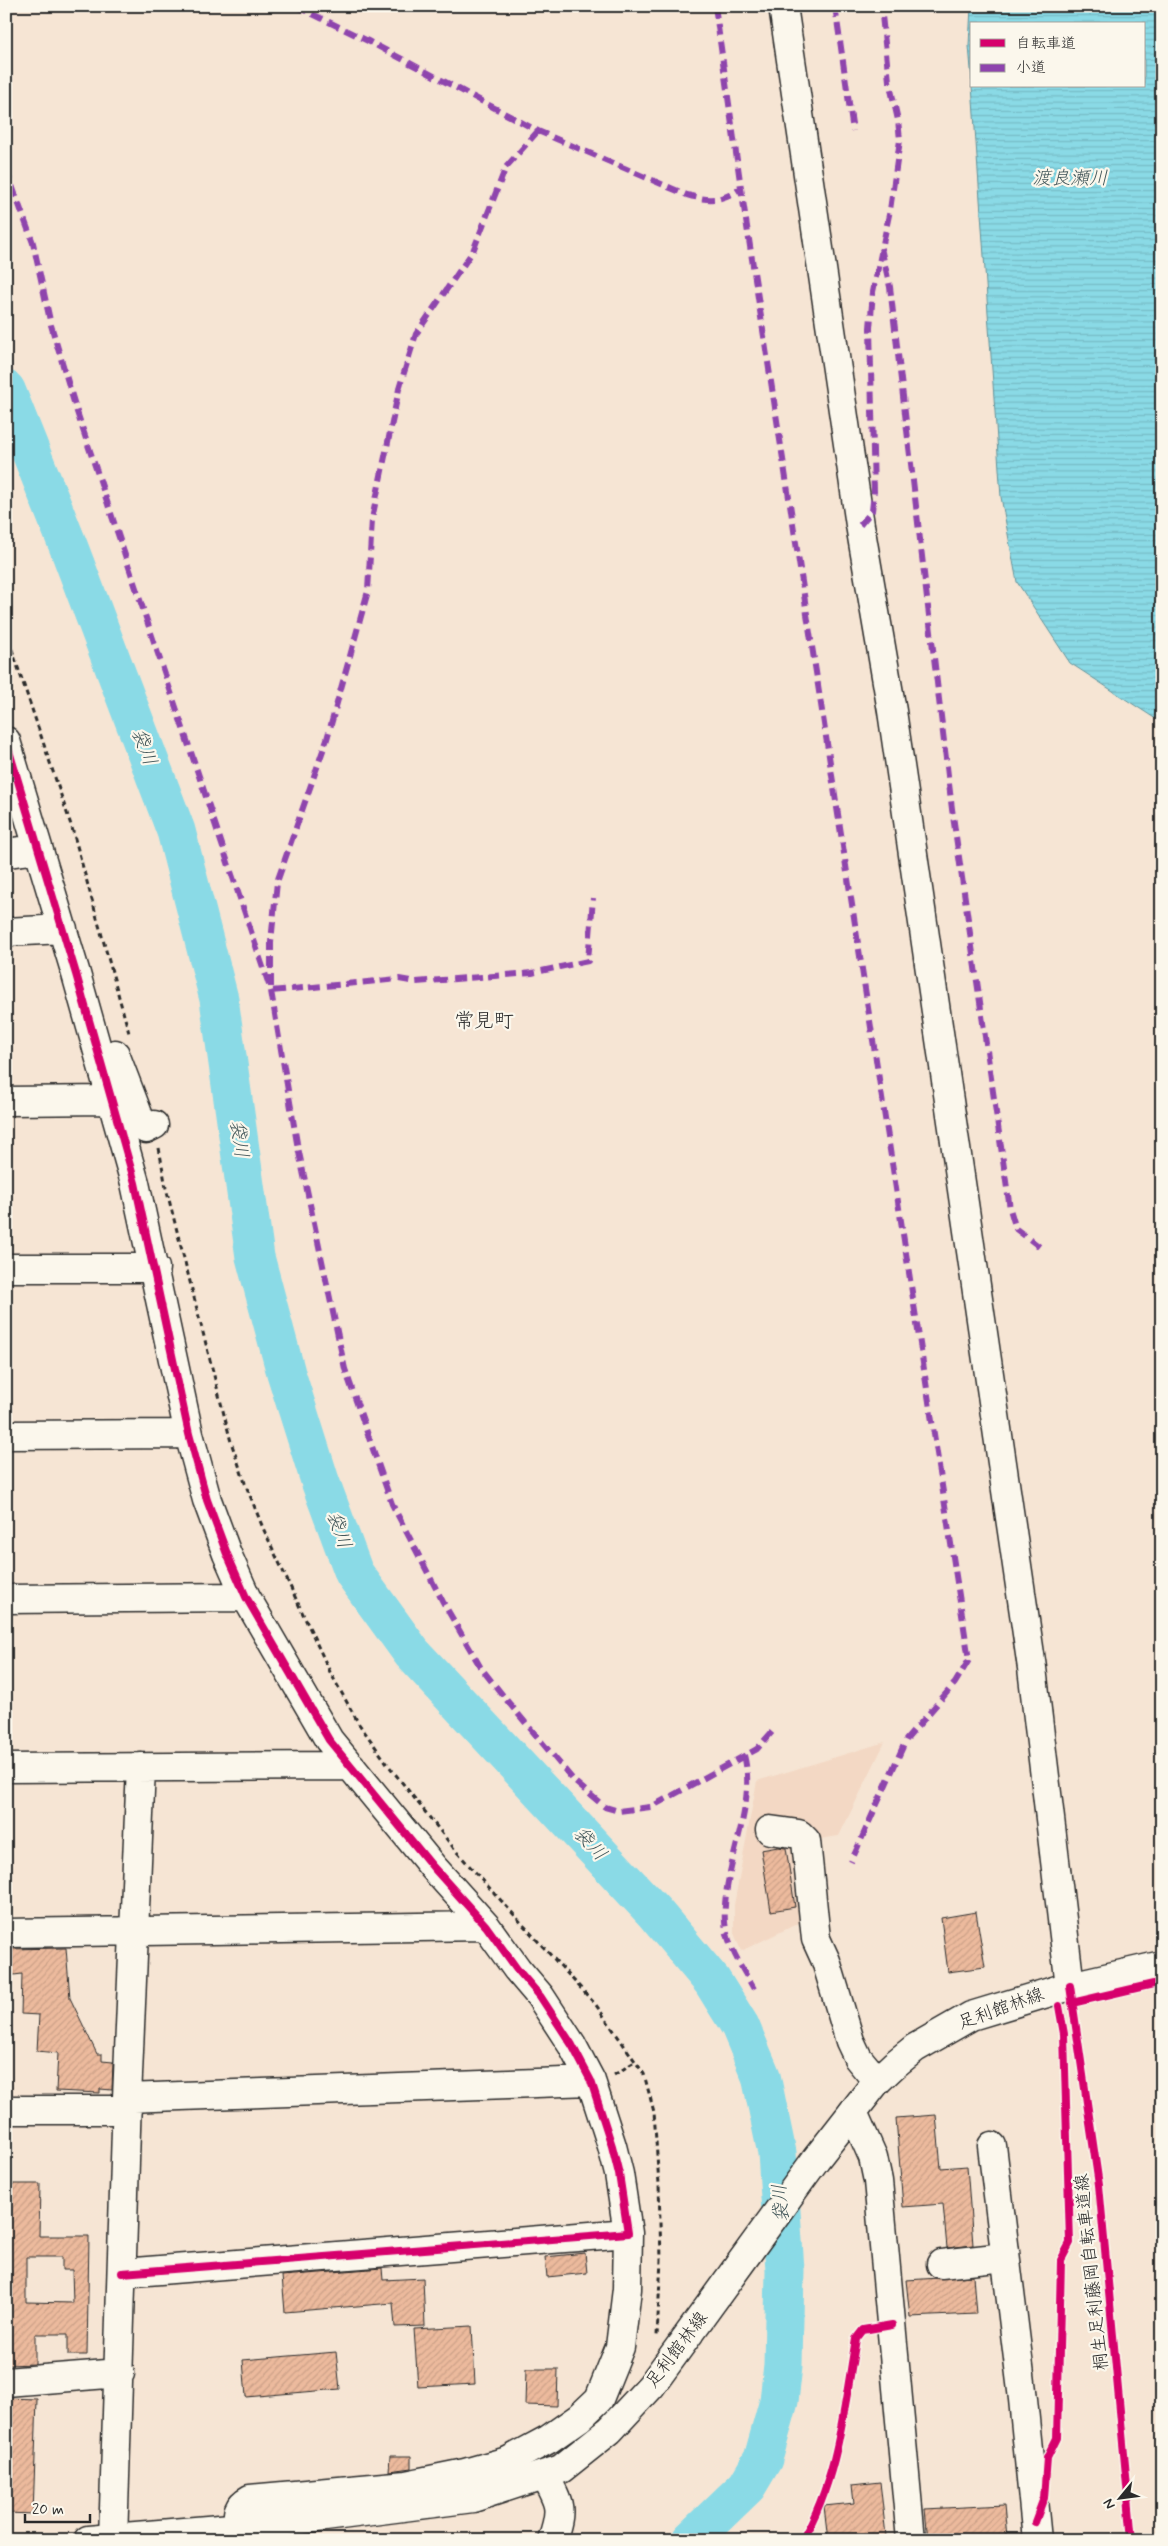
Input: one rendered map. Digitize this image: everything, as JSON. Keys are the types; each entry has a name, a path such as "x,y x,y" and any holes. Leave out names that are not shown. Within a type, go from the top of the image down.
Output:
{"street":[{"path":"783,6 860,525 894,721 1032,1668 1082,1984"},
{"path":"6,741 63,929 135,1183 155,1268 189,1434 215,1526 246,1597 329,1740 433,1868 486,1926 602,2079 628,2233 627,2289 623,2332 615,2362 595,2404 550,2439 494,2465 440,2479 250,2499 242,2504 237,2514 238,2527"},
{"path":"6,853 38,850"},
{"path":"6,932 63,929"},
{"path":"76,974 102,1020 141,1122 146,1129 154,1125"},
{"path":"6,1101 111,1100"},
{"path":"6,1268 155,1268"},
{"path":"6,1435 189,1434"},
{"path":"6,1599 246,1597"},
{"path":"6,1768 351,1766"},
{"path":"104,2539 120,2373 127,2104 141,1767"},
{"path":"770,1830 799,1834 806,1841 816,1940 826,1961 850,2041 858,2058 878,2082"},
{"path":"6,1933 486,1926"},
{"name":"足利館林線","path":"104,2539 238,2527 473,2498 560,2468 610,2430 650,2386 851,2115 878,2082 915,2048 971,2016 1082,1984 1162,1965"},
{"path":"6,2110 602,2079"},
{"path":"851,2115 873,2157 878,2181 911,2540"},
{"path":"992,2146 1037,2540"},
{"path":"122,2273 628,2233"},
{"path":"941,2264 1005,2257"},
{"path":"6,2382 120,2373"},
{"path":"544,2475 560,2505 559,2521 552,2540"}],"path":[{"path":"6,632 72,828 130,1039"},
{"path":"154,1125 166,1188 231,1442 262,1528 330,1672 359,1724 389,1766 456,1851 596,2005 644,2074 650,2093 659,2184 661,2260 657,2338"},
{"path":"602,2079 636,2061"}],"shaded area":[{"path":"885,1742 839,1836 794,1843 801,1922 741,1951 734,1933 734,1905 757,1781"}],"water":[{"name":"渡良瀬川","path":"971,6 1159,6 1162,11 1162,723 1070,663 1017,582 1001,497 972,88 1146,88 1146,22 970,22"},
{"name":"渡良瀬川","path":"970,26 970,58 969,46"}],"building":[{"path":"778,1847 786,1848 795,1907 771,1911 761,1850"},
{"path":"976,1912 985,1967 948,1972 941,1918"},
{"path":"66,1948 70,1998 97,2054 102,2054 102,2061 113,2062 112,2090 100,2089 100,2093 56,2091 58,2053 37,2051 39,2015 21,2014 22,1974 6,1976 6,1949"},
{"path":"936,2115 941,2168 967,2166 973,2245 947,2248 943,2204 903,2207 896,2118"},
{"path":"11,2184 40,2184 39,2236 89,2236 87,2355 68,2355 68,2334 35,2334 35,2364 6,2365 6,2192 11,2192","holes":["26,2257 62,2257 62,2270 72,2270 73,2303 26,2302"]},
{"path":"585,2253 587,2273 547,2277 545,2257"},
{"path":"382,2268 383,2280 423,2278 425,2326 395,2327 393,2303 285,2312 282,2276"},
{"path":"973,2276 976,2314 910,2317 906,2280"},
{"path":"472,2326 475,2384 418,2387 414,2329"},
{"path":"336,2352 340,2389 246,2397 243,2360"},
{"path":"526,2369 558,2369 557,2406 525,2405"},
{"path":"6,2398 37,2399 33,2514 6,2513"},
{"path":"390,2456 411,2456 411,2468 389,2471"},
{"path":"880,2482 886,2536 828,2540 824,2506 854,2503 852,2485"},
{"path":"1004,2505 1007,2538 928,2540 925,2509"}],"waterway":[{"name":"袋川","path":"6,390 69,548 176,831 219,999 255,1257 286,1373 320,1481 354,1573 412,1653 654,1912 712,1981 740,2026 761,2076 777,2153 785,2270 783,2365 779,2401 763,2459 747,2486 691,2540"}],"marked path":[{"path":"296,6 368,41 538,131 687,195 715,199 728,196 741,188"},
{"path":"715,6 741,188 969,1660 955,1683 906,1740 851,1862"},
{"path":"835,6 853,131"},
{"path":"860,525 872,511 874,492 870,328 873,292 890,210 900,140 898,120 889,81 881,6"},
{"path":"538,131 506,167 473,251 416,334 399,389 372,519 368,591 327,739 277,882 271,942 271,991 399,979 416,982 532,973 588,961 593,898"},
{"path":"6,169 33,243 51,325 76,409 271,991 297,1143 345,1369 392,1504 443,1602 481,1668 575,1782 605,1807 619,1811 651,1807 757,1749 772,1732"},
{"path":"881,248 890,287 952,809 1010,1209 1016,1229 1040,1247"},
{"path":"744,1755 747,1775 746,1796 728,1881 725,1901 725,1922 732,1948 754,1989"}],"cycle path":[{"path":"6,741 76,974 135,1183 189,1434 207,1500 227,1554 246,1597 329,1740 433,1867 486,1926 517,1969 540,1996 572,2045 591,2081 612,2146 619,2174 628,2233 122,2273"},
{"path":"1072,2003 1162,1982"},
{"name":"桐生足利藤岡自転車道線","path":"1070,1986 1099,2185 1132,2540"},
{"name":"桐生足利藤岡自転車道線","path":"1035,2522 1044,2498 1047,2458 1057,2438 1061,2260 1070,2243 1064,2034 1059,2006"},
{"path":"802,2540 814,2517 832,2468 856,2339 863,2330 892,2325"}],"district":[{"name":"常見町","path":"484,1021"}]}
